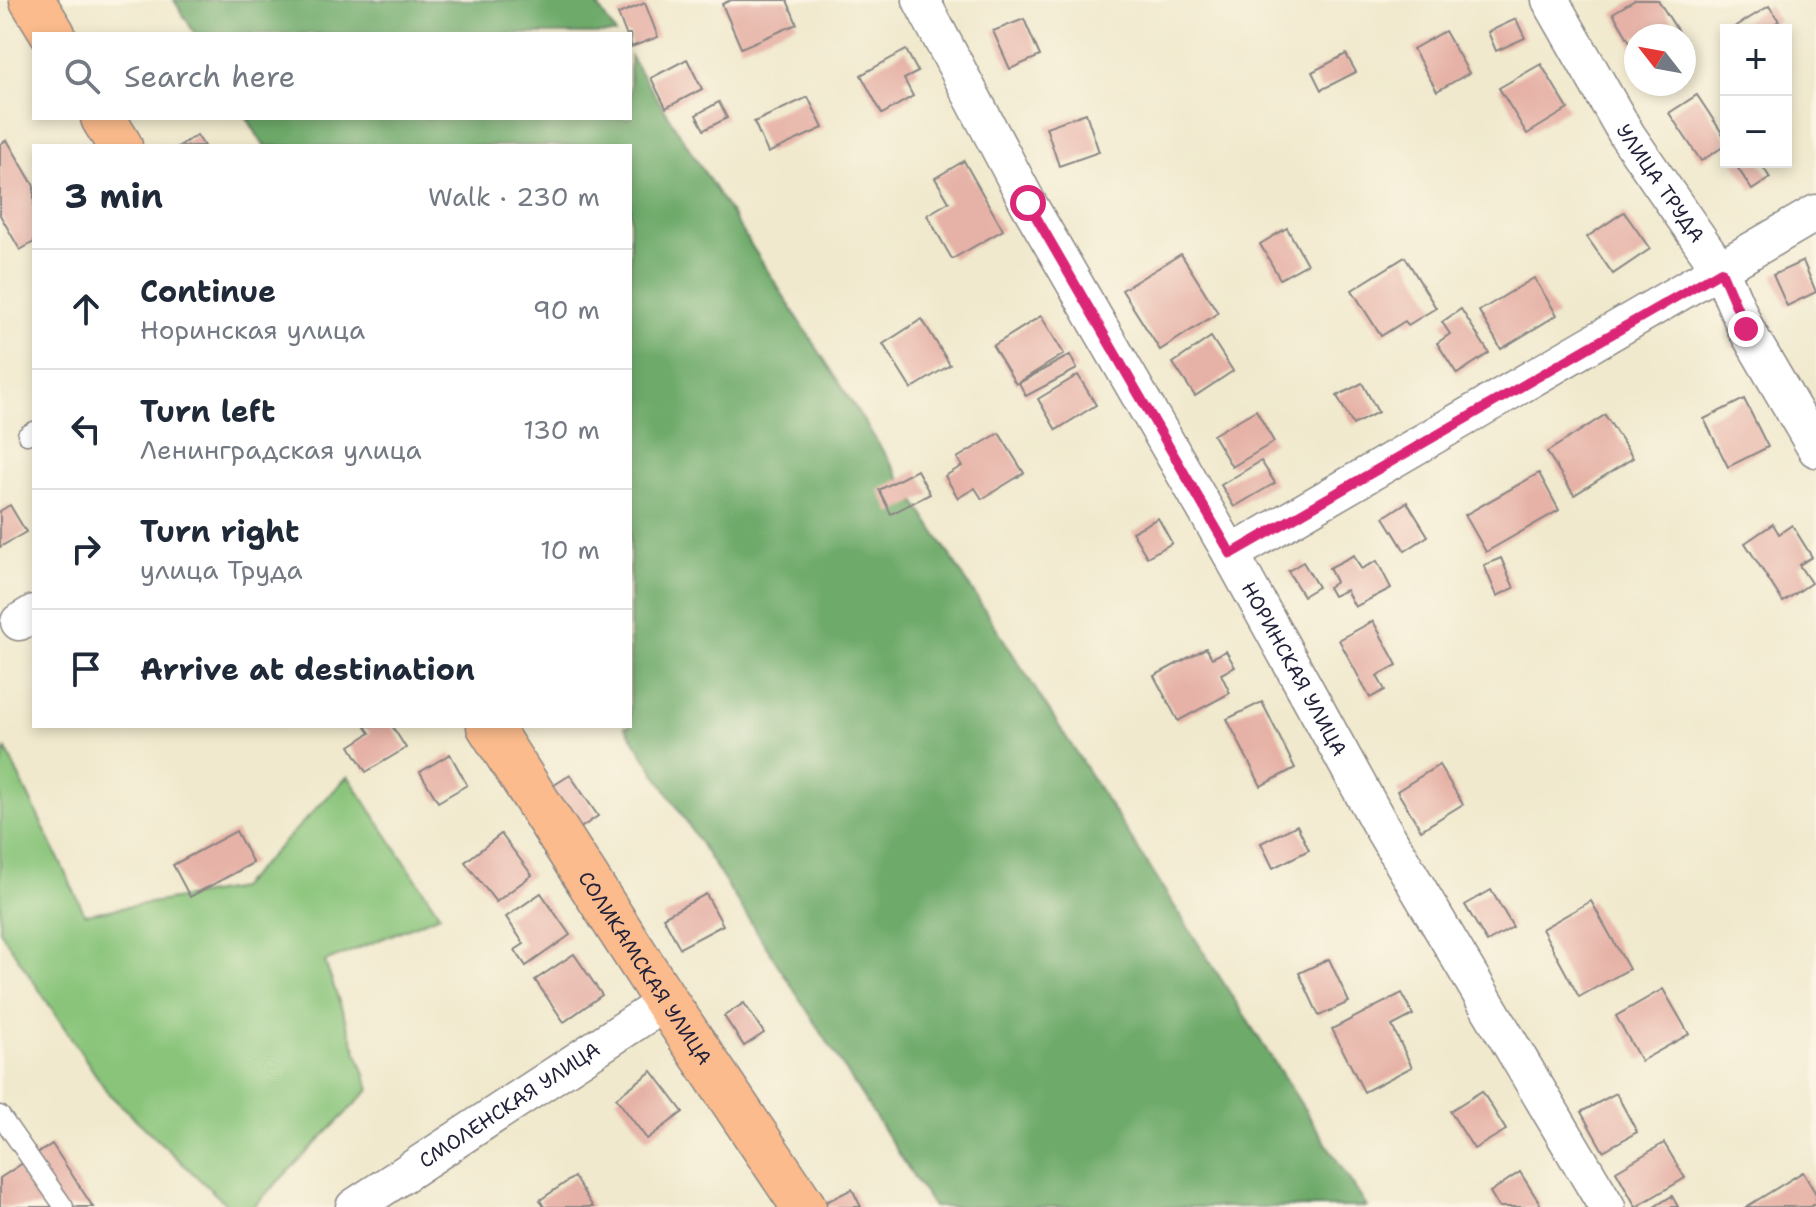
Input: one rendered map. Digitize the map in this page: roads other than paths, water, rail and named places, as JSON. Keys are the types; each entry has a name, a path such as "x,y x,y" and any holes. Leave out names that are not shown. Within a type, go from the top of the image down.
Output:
{"main road":[{"path":"32,0 52,32"},
{"path":"104,120 119,144"},
{"name":"СОЛИКАМСКАЯ УЛИЦА","path":"490,728 666,1002 804,1207"}],"street":[{"name":"НОРИНСКАЯ УЛИЦА","path":"921,0 1028,203 1231,554 1378,821 1607,1207"},
{"name":"УЛИЦА ТРУДА","path":"1550,0 1627,135 1721,271 1746,329 1816,449"},
{"path":"1231,554 1816,213"},
{"name":"СМОЛЕНСКАЯ УЛИЦА","path":"354,1207 666,1002"}],"lane":[{"path":"0,1115 64,1207"}]}
